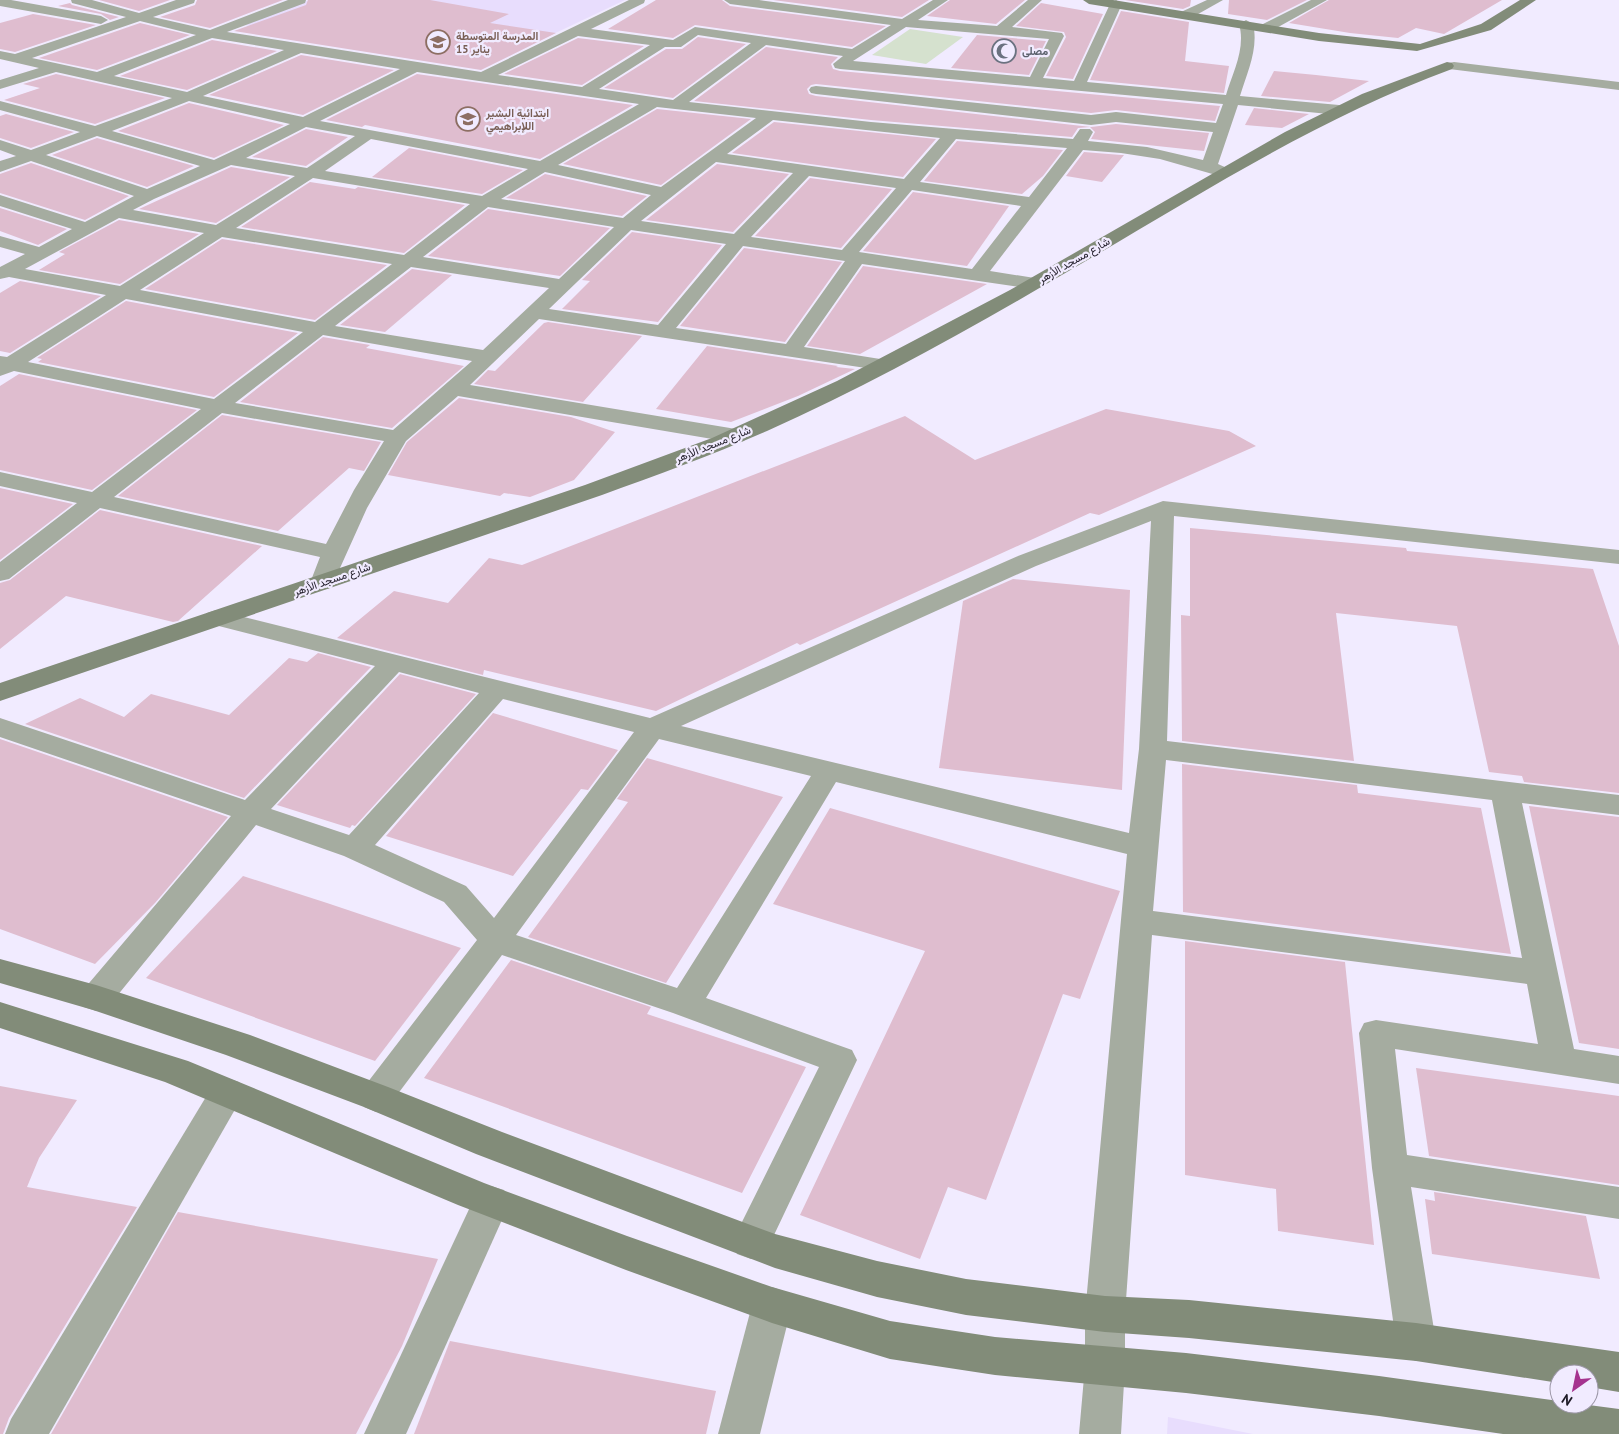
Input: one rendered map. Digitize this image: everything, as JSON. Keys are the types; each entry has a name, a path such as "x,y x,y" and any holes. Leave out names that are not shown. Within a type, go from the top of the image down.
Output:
{"street":[{"path":"77,0 144,16 178,27 212,34 415,67 675,105 794,119 1135,150 1160,154 1216,169 1222,128 1248,47 1249,35 1246,24"},
{"path":"0,64 123,24 189,0"},
{"path":"258,0 286,5"},
{"path":"100,76 300,0"},
{"path":"483,77 639,0"},
{"path":"794,119 816,90 840,64 854,53 942,0"},
{"path":"1000,30 1036,0"},
{"path":"1089,0 1319,36 1421,46 1458,56 1619,86"},
{"path":"1186,15 1217,0"},
{"path":"1266,28 1321,0"},
{"path":"1319,36 1369,48 1407,62 1458,56 1486,27 1517,6 1530,0"},
{"path":"0,2 31,5 123,24"},
{"path":"731,4 775,3 905,23 1057,36 990,138"},
{"path":"1079,86 1116,4"},
{"path":"8,16 31,5"},
{"path":"574,31 676,44 710,21"},
{"path":"1421,46 1486,27"},
{"path":"695,31 854,53"},
{"path":"1248,47 1263,38 1284,31"},
{"path":"675,105 763,41"},
{"path":"586,91 662,43"},
{"name":"شارع مسجد الأزهر","path":"1380,90 1407,62 1402,51 1421,46"},
{"path":"0,167 190,96 300,48"},
{"path":"1369,48 1385,58"},
{"path":"0,55 303,122 544,167 664,193"},
{"name":"شارع مسجد الأزهر","path":"0,692 611,483 736,436 797,409 886,365 1034,283 1216,169 1380,90 1458,56"},
{"path":"840,64 1339,110"},
{"path":"0,84 57,67"},
{"path":"3,273 148,195 222,163 415,67"},
{"path":"871,127 907,71"},
{"path":"816,90 1091,120 1116,118 1222,128"},
{"path":"1116,118 1115,114 1125,90"},
{"path":"0,574 486,200 654,102"},
{"path":"0,105 222,163 486,200 627,224 1034,283"},
{"path":"322,583 333,553 366,486 398,437 454,389 627,224 664,193 769,116"},
{"path":"977,275 1078,145 1091,120"},
{"path":"1135,150 1146,120"},
{"path":"792,350 852,257 908,185 952,134"},
{"path":"3,365 124,293 367,135"},
{"path":"0,145 148,195"},
{"path":"714,157 1034,203"},
{"path":"663,331 739,239 805,170"},
{"path":"0,200 86,228"},
{"path":"116,212 219,231 563,285"},
{"path":"0,241 41,252"},
{"path":"3,273 487,357"},
{"path":"534,312 886,365"},
{"path":"3,365 216,406 398,437"},
{"path":"454,389 736,436"},
{"path":"0,480 333,553"},
{"path":"376,1097 652,728 1027,560 1163,508 1617,562"},
{"path":"1100,1434 1105,1366 1104,1314 1143,847 1154,749 1163,508"},
{"path":"216,618 652,728 1143,847"},
{"path":"96,998 250,813 394,662"},
{"path":"355,848 498,688"},
{"path":"0,727 355,848 455,894 495,940 685,1004 840,1060 751,1242"},
{"path":"1154,749 1619,805"},
{"path":"685,1004 829,770"},
{"path":"1505,792 1559,1061"},
{"path":"1137,921 1541,973"},
{"path":"0,971 96,998 238,1045 376,1097 489,1144 774,1251 877,1279 966,1296 1104,1314 1189,1319 1416,1342 1619,1372"},
{"path":"0,1015 176,1071 491,1202 626,1253 772,1305 890,1340 995,1356 1186,1373 1378,1396 1619,1430"},
{"path":"1416,1342 1390,1168 1376,1033 1619,1070"},
{"path":"26,1434 226,1092"},
{"path":"1390,1168 1619,1203"},
{"path":"385,1434 491,1202"},
{"path":"740,1434 772,1305"}],"shaded area":[{"name":"المدرسة المتوسطة 15 يناير","path":"309,0 625,0 486,66 436,60 245,25"},
{"path":"1168,1417 1253,1434 1167,1434"}],"green space":[{"path":"910,29 963,37 926,64 872,55"}],"building":[{"path":"99,0 170,0 139,11"},
{"path":"197,0 283,0 210,28 160,17 195,5"},
{"name":"المدرسة المتوسطة 15 يناير","path":"308,0 430,0 509,14 490,23 556,33 481,70 234,31 306,5"},
{"path":"656,0 722,0 730,6 886,26 852,47 695,25 673,38 608,29"},
{"path":"773,0 929,0 902,17"},
{"path":"950,0 1025,0 996,24 927,16"},
{"path":"1125,0 1191,0 1190,6 1183,9"},
{"path":"1229,0 1307,0 1267,20 1228,14"},
{"path":"1329,0 1502,0 1444,34 1416,28 1398,38 1350,33 1289,23"},
{"path":"70,3 119,17 110,20 101,14 58,6"},
{"path":"1041,3 1103,14 1073,79 1046,76 1066,37 1064,32 1016,26"},
{"path":"1121,11 1189,22 1185,61 1229,66 1224,93 1090,80"},
{"path":"33,14 96,25 15,52 0,49 0,23"},
{"path":"140,23 190,35 97,70 39,58"},
{"name":"مصلى","path":"977,35 1046,41 1029,75 951,68"},
{"path":"698,37 746,44 673,98 604,88 666,49 682,49"},
{"path":"578,38 644,46 582,85 504,74"},
{"path":"212,40 277,51 187,90 120,76"},
{"path":"766,47 838,57 831,64 833,69 840,71 1220,106 1215,121 1116,110 1091,113 816,84 811,85 807,89 809,94 816,96 1091,127 1116,124 1209,133 1204,151 1091,139 1095,132 1090,127 1078,128 1072,137 871,120 694,101"},
{"path":"301,55 394,70 303,115 209,95"},
{"path":"1274,71 1369,81 1330,102 1261,96"},
{"path":"56,74 165,98 95,124 4,100 40,88 23,84"},
{"name":"ابتدائية البشير اللإبراهيمي","path":"417,74 633,105 540,159 365,125 362,127 326,120"},
{"path":"189,103 284,125 214,158 118,131"},
{"path":"1254,108 1309,114 1282,128 1245,125"},
{"path":"657,109 751,119 661,185 563,164"},
{"path":"6,114 74,132 31,148 0,138 0,116"},
{"path":"774,122 936,139 903,177 732,153"},
{"path":"306,129 348,137 306,166 252,157"},
{"path":"97,138 194,166 147,187 52,155"},
{"path":"957,141 1063,150 1043,176 1022,194 924,181"},
{"path":"409,148 523,170 482,194 372,177"},
{"path":"1084,152 1124,155 1102,182 1066,176"},
{"path":"31,163 129,196 85,220 0,193 0,174"},
{"path":"717,164 789,174 733,232 646,220"},
{"path":"231,167 290,177 216,223 139,209"},
{"path":"545,174 647,196 622,216 506,198"},
{"path":"810,178 892,189 841,248 755,236"},
{"path":"310,182 355,189 358,187 465,205 404,253 241,227"},
{"path":"913,192 1009,206 967,266 863,251"},
{"path":"0,208 67,229 38,245 0,231"},
{"path":"488,209 610,228 560,276 428,256"},
{"path":"119,220 199,234 120,284 39,270 65,254 59,252"},
{"path":"632,232 722,245 658,322 562,309 590,281 582,280"},
{"path":"222,239 387,265 315,320 145,289"},
{"path":"744,248 842,262 785,342 680,326"},
{"path":"863,266 987,284 860,354 807,346"},
{"path":"412,269 452,275 385,332 340,325"},
{"path":"20,281 101,296 10,353 0,351 0,293"},
{"path":"126,301 298,333 214,397 38,362 42,359 37,358"},
{"path":"548,322 642,336 583,402 474,384 488,370 495,371 544,323"},
{"path":"323,337 370,345 366,348 464,366 392,428 240,402"},
{"path":"707,346 855,369 798,396 731,422 656,409"},
{"path":"19,374 197,410 92,490 0,470 0,386"},
{"path":"459,398 571,417 615,432 574,480 530,497 504,493 500,496 388,475 407,442"},
{"path":"1106,409 1229,431 1256,446 1099,515 1090,513 800,645 797,643 656,711 484,670 483,675 337,638 394,591 448,603 489,558 522,565 905,416 975,460"},
{"path":"222,415 381,442 364,471 349,468 278,531 118,496"},
{"path":"0,488 73,504 0,560"},
{"path":"100,510 262,546 178,621 173,622 66,596 0,649 0,583 10,580"},
{"path":"1190,528 1406,548 1407,551 1593,569 1619,646 1619,793 1524,782 1522,776 1489,772 1457,626 1336,613 1354,761 1182,741 1181,615 1190,616"},
{"path":"1013,579 1130,590 1122,790 939,768 963,601"},
{"path":"318,653 371,667 244,798 25,724 80,698 124,717 151,694 229,715 289,658 307,662"},
{"path":"400,674 476,694 355,826 352,825 350,828 277,805"},
{"path":"493,713 618,750 588,790 581,789 513,876 386,836"},
{"path":"0,739 228,817 155,903 95,964 0,929"},
{"path":"647,758 783,797 666,983 528,937 628,802 617,799"},
{"path":"1182,764 1357,785 1358,793 1481,808 1511,954 1183,912"},
{"path":"1529,806 1619,817 1619,1049 1579,1043"},
{"path":"830,808 1120,891 1080,999 1063,994 986,1200 948,1187 920,1259 800,1215 925,951 773,904"},
{"path":"243,876 461,948 375,1061 146,978"},
{"path":"1185,941 1345,962 1374,1245 1278,1231 1276,1189 1185,1175"},
{"path":"511,960 651,1007 647,1014 806,1067 742,1193 424,1078"},
{"path":"1416,1068 1619,1096 1619,1185 1429,1156"},
{"path":"0,1086 77,1100 39,1158 27,1187 137,1207 9,1418 3,1434 0,1434"},
{"path":"1434,1192 1586,1216 1600,1279 1432,1254 1425,1199 1435,1201"},
{"path":"178,1212 438,1259 402,1346 356,1434 51,1434"},
{"path":"450,1341 716,1391 706,1434 414,1434"}],"place":[{"name":"المدرسة المتوسطة 15 يناير","path":"438,42"},
{"name":"مصلى","path":"1004,51"},
{"name":"ابتدائية البشير اللإبراهيمي","path":"468,119"}]}
